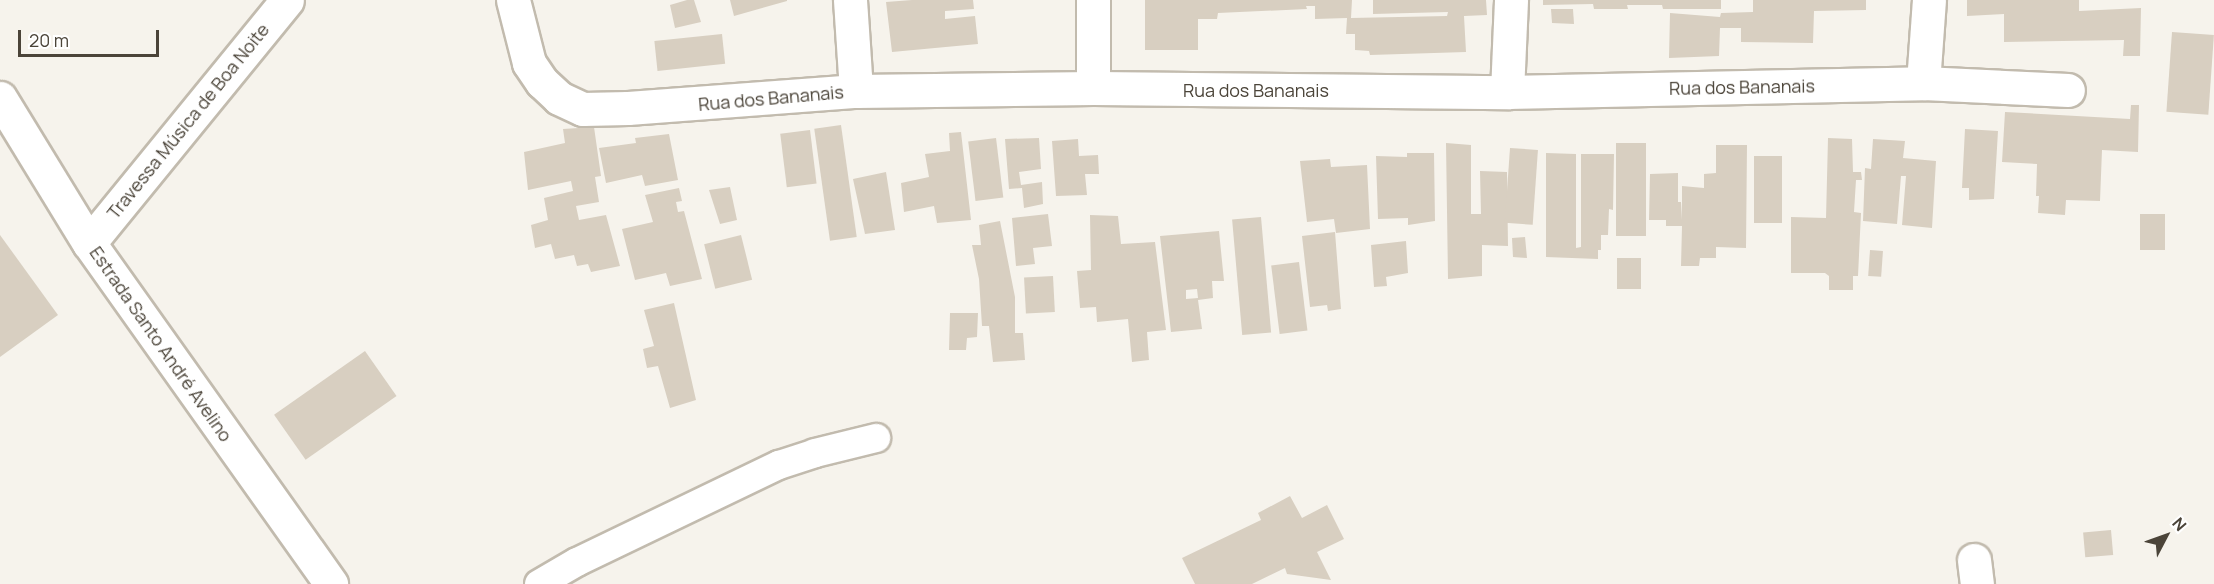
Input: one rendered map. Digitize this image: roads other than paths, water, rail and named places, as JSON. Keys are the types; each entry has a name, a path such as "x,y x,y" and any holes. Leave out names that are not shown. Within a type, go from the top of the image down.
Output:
{"street":[{"name":"Travessa Música de Boa Noite","path":"89,243 287,0"},
{"name":"Rua dos Bananais","path":"513,0 529,63 542,82 559,98 583,108 703,104 856,91 1093,88 1507,92 1923,83 2068,90"},
{"path":"850,0 856,91"},
{"path":"1092,0 1093,88"},
{"path":"1507,92 1511,0"},
{"path":"1923,83 1929,0"},
{"name":"Estrada Santo André Avelino","path":"0,98 89,243 331,584"}],"lane":[{"path":"540,584 577,562 779,465 815,453 876,438"}]}
